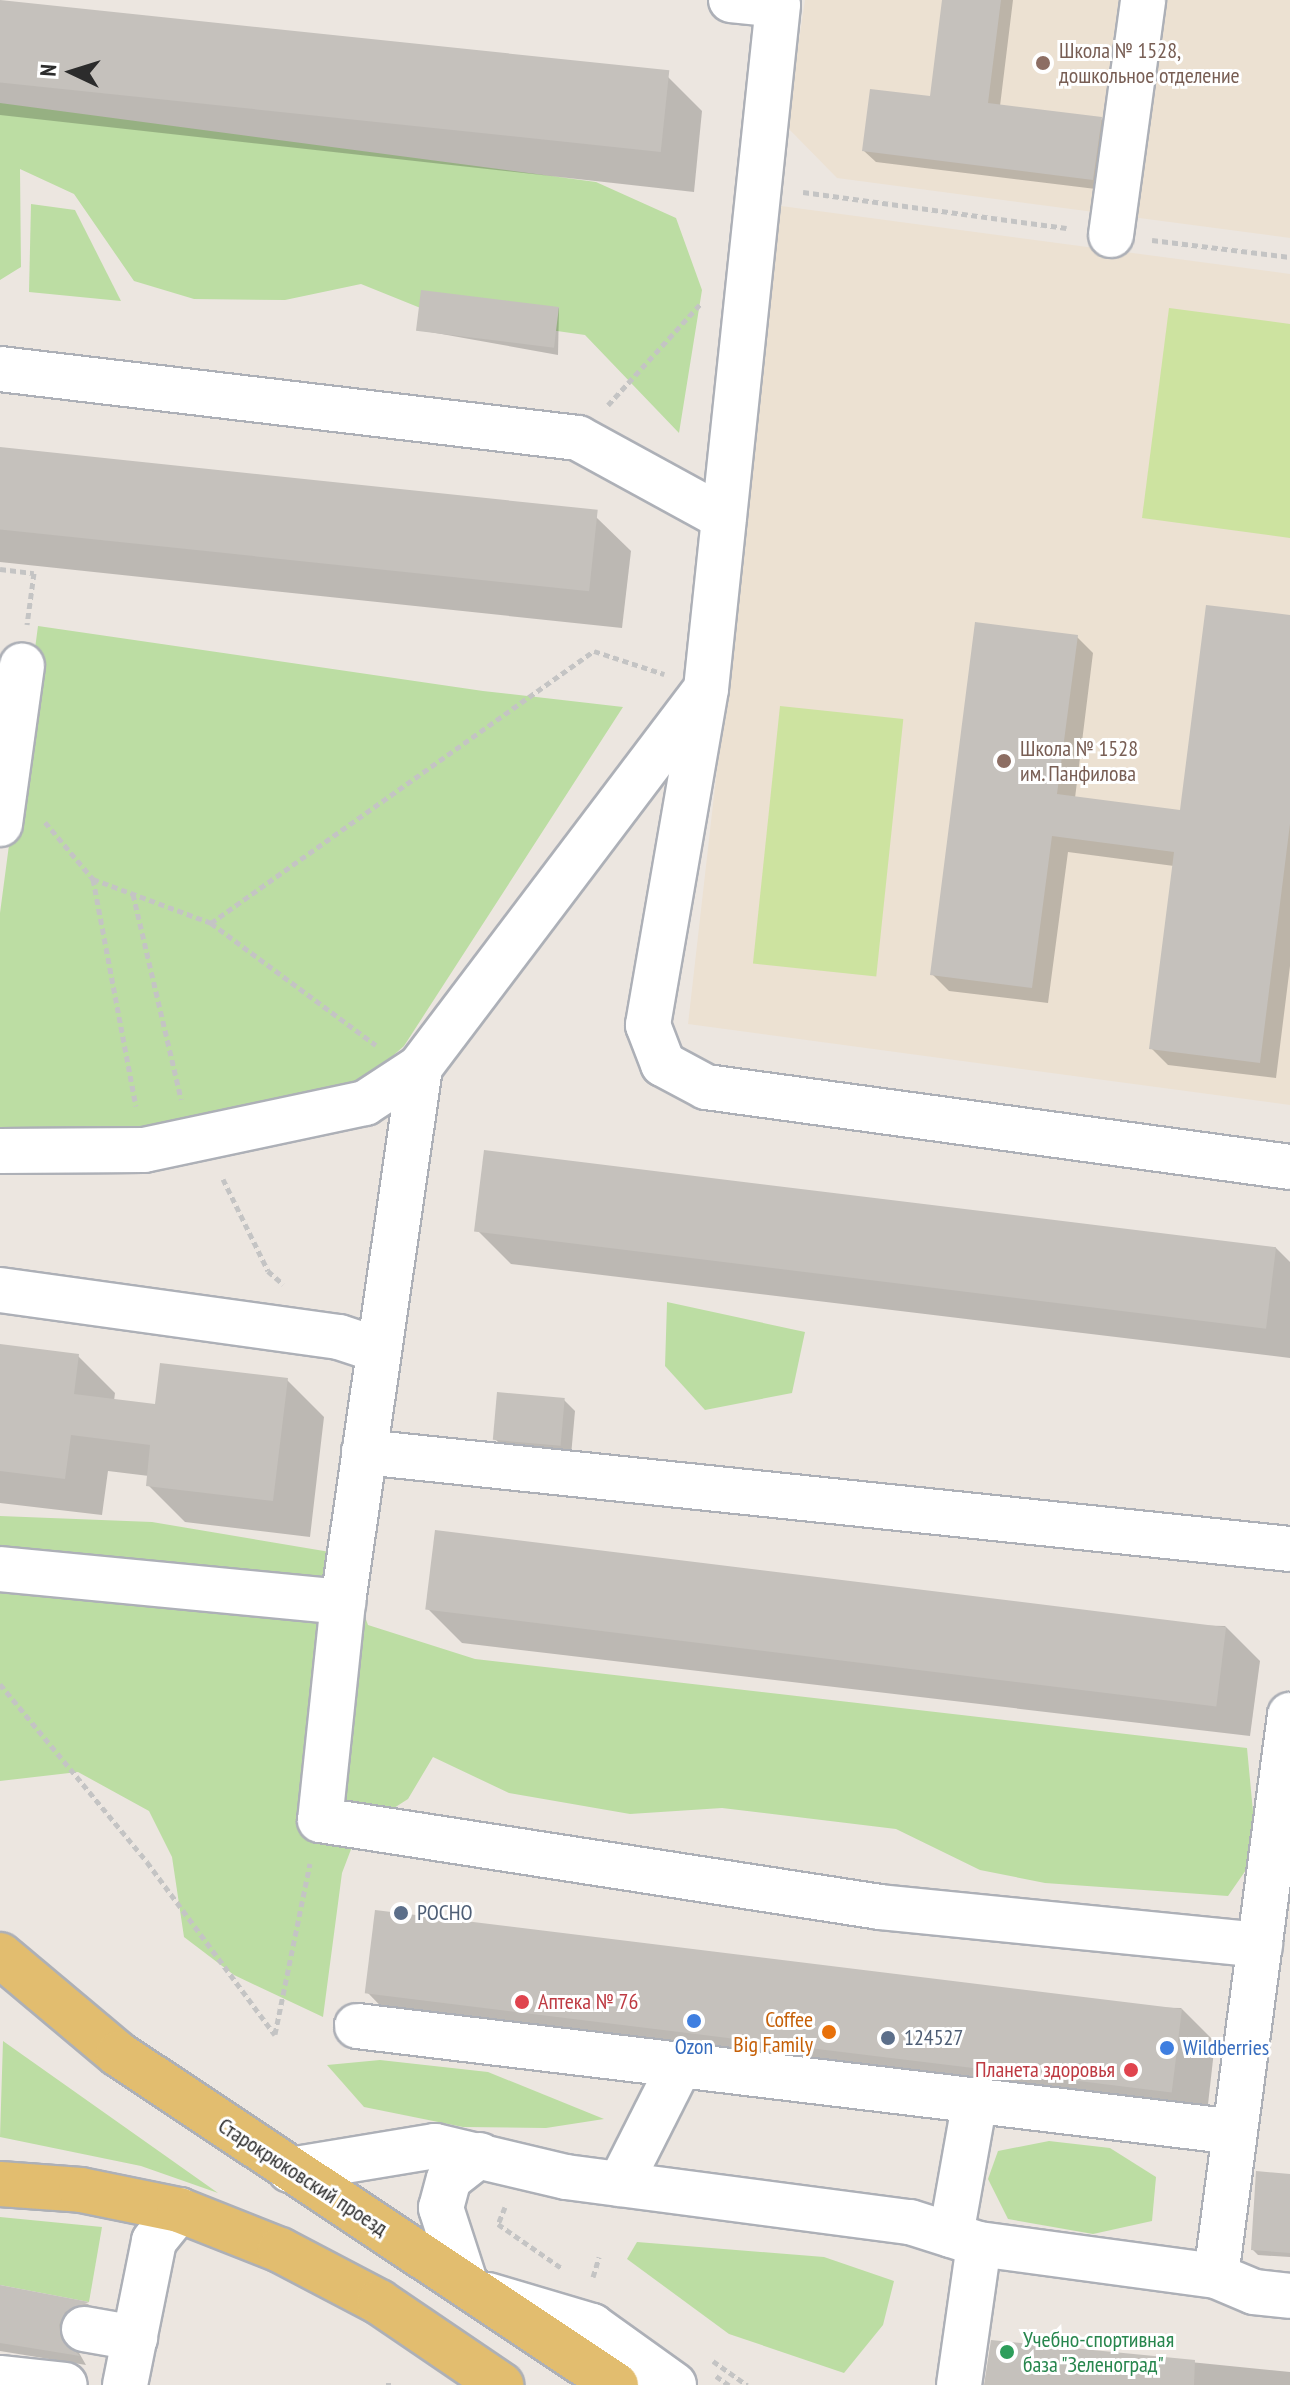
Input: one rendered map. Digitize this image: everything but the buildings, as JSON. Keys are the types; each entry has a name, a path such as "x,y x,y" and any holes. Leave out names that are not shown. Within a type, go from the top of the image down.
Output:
{"main road":[{"name":"Старокрюковский проезд","path":"0,1955 118,2054 290,2170 473,2287 616,2385"},
{"path":"0,2184 81,2190 179,2210 280,2250 379,2302 501,2385"}],"street":[{"path":"731,0 784,17 759,186 706,689 648,1025 663,1064 706,1087 1290,1167"},
{"path":"1111,235 1143,0"},
{"path":"0,369 578,438 724,518"},
{"path":"0,824 22,666"},
{"path":"0,1151 144,1150 365,1103 420,1067 706,689"},
{"path":"420,1067 343,1602 320,1820 880,1907 1260,1945"},
{"path":"0,1290 339,1337 378,1350"},
{"path":"364,1452 1290,1549"},
{"path":"0,1569 343,1602"},
{"path":"1216,2276 1290,1715"},
{"path":"357,2026 1235,2132"},
{"path":"620,2184 680,2065"},
{"path":"959,2385 975,2100"},
{"path":"290,2170 435,2146 620,2184 910,2222 965,2239 1216,2276 1254,2292 1290,2296"},
{"path":"480,2155 449,2179 441,2208 473,2287 592,2326 674,2385"},
{"path":"125,2385 154,2241 179,2210"},
{"path":"84,2329 135,2338"},
{"path":"0,2378 65,2385"}],"path":[{"path":"759,186 1290,257"},
{"path":"578,438 752,247"},
{"path":"0,569 34,573 22,666"},
{"path":"211,923 594,651 706,689"},
{"path":"7,777 93,879 211,923 363,1039 420,1067"},
{"path":"93,879 144,1150"},
{"path":"0,1684 147,1862 275,2035 320,1820"},
{"path":"498,2224 571,2275"},
{"path":"591,2276 599,2257"}],"shaded area":[{"name":"Школа № 1528, дошкольное отделение","path":"805,0 1290,0 1290,238 837,178 786,126"},
{"name":"Школа № 1528 им. Панфилова","path":"781,206 1290,274 1290,1105 688,1024"}],"green space":[{"path":"0,103 596,182 676,218 702,290 679,433 585,335 529,327 480,332 361,284 285,300 194,299 134,281 74,194 20,169 21,267 0,280"},
{"path":"31,204 75,210 121,301 29,292"},
{"path":"1169,308 1290,324 1290,538 1142,518"},
{"path":"38,626 483,691 623,707 404,1046 354,1090 173,1132 0,1132 0,913"},
{"path":"780,706 903,719 876,977 753,964"},
{"path":"667,1302 805,1332 792,1393 705,1410 665,1366"},
{"path":"0,1516 152,1522 330,1552 350,1576 368,1625 475,1659 1247,1748 1257,1854 1228,1896 1045,1883 980,1870 896,1829 722,1808 630,1814 509,1793 433,1757 408,1799 358,1831 342,1873 323,2017 234,1975 184,1937 172,1857 149,1811 78,1772 0,1781"},
{"path":"3,2041 218,2193 141,2166 0,2137"},
{"path":"380,2060 488,2072 604,2119 546,2128 463,2127 364,2107 327,2065"},
{"path":"1049,2141 1110,2148 1156,2177 1152,2221 1093,2234 1008,2219 988,2179 998,2151"},
{"path":"0,2217 102,2227 89,2302 0,2285"},
{"path":"637,2242 824,2257 894,2281 883,2325 844,2373 729,2334 627,2259"}],"place":[{"name":"Школа № 1528, дошкольное отделение","path":"1043,63"},
{"name":"Школа № 1528 им. Панфилова","path":"1004,761"},
{"name":"РОСНО","path":"401,1913"},
{"name":"Аптека № 76","path":"522,2002"},
{"name":"Ozon","path":"694,2021"},
{"name":"Coffee Big Family","path":"829,2032"},
{"name":"124527","path":"888,2038"},
{"name":"Wildberries","path":"1167,2048"},
{"name":"Планета здоровья","path":"1131,2070"},
{"name":"Учебно-спортивная база \"Зеленоград\"","path":"1007,2352"}]}
